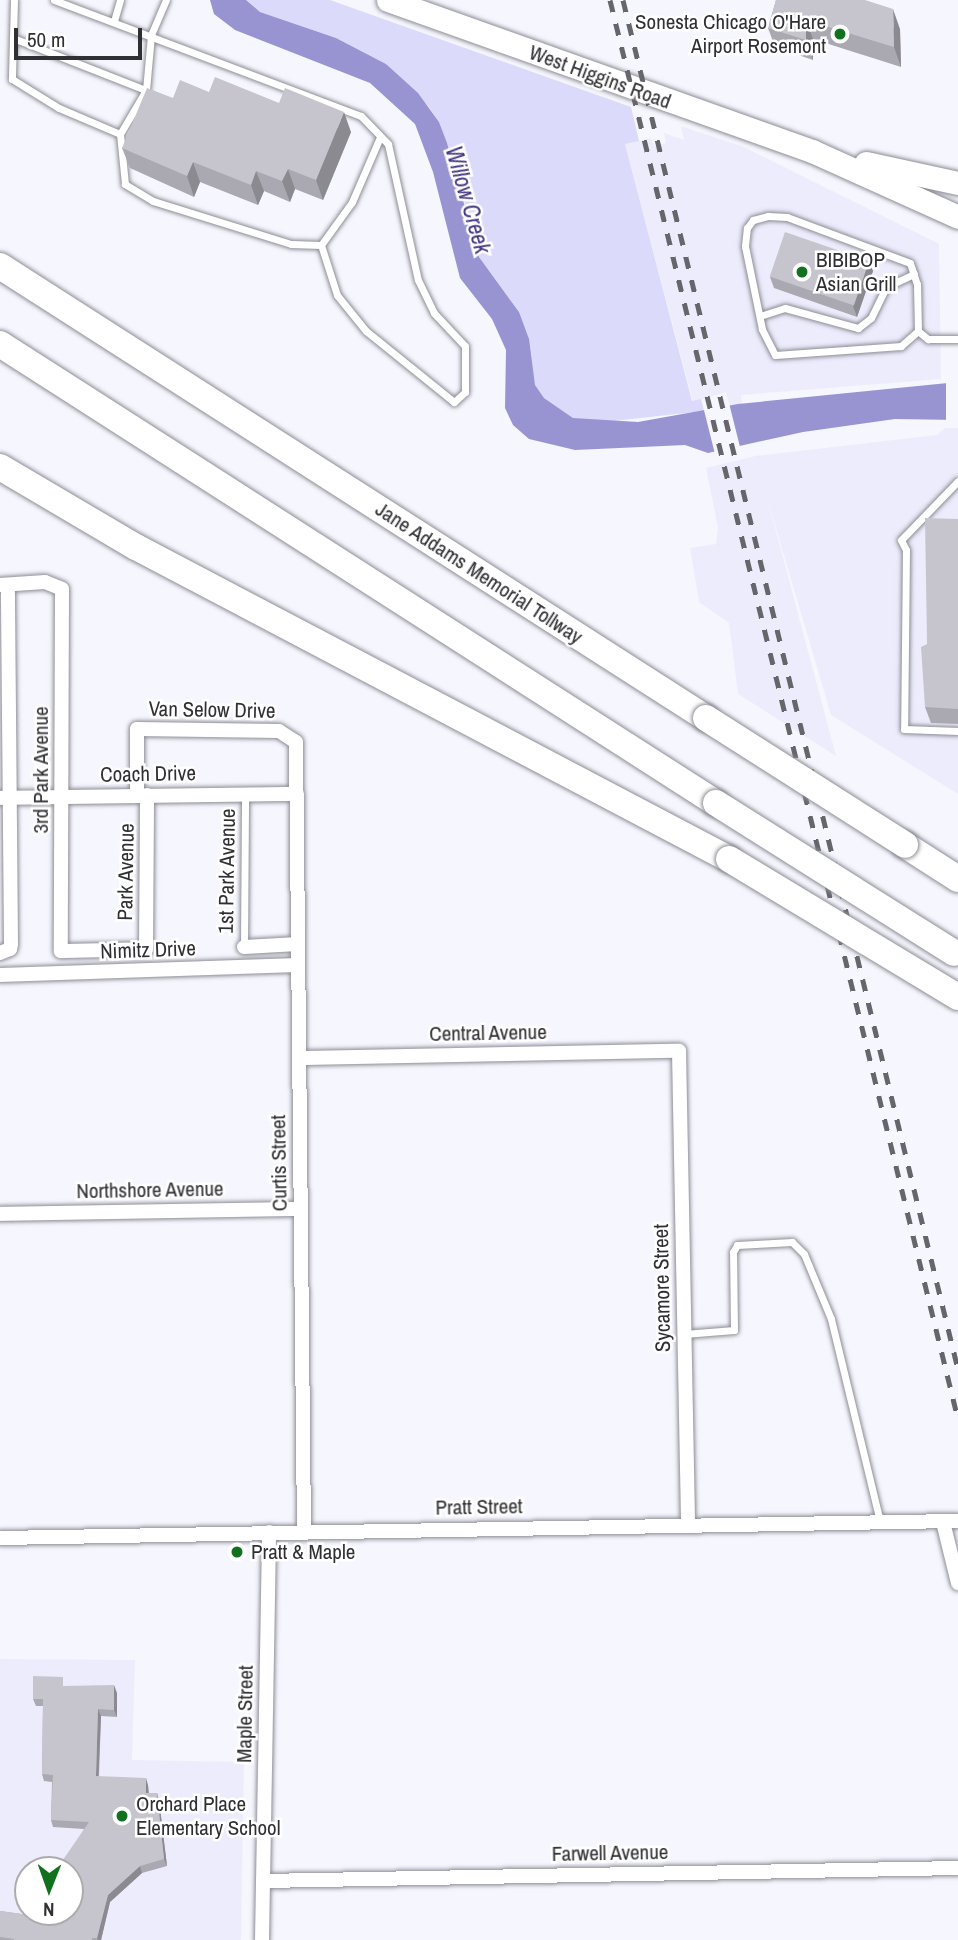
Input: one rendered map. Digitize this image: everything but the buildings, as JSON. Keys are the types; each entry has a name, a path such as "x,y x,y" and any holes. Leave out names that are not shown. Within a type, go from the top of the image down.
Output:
{"highway":[{"name":"Jane Addams Memorial Tollway","path":"0,266 958,879"},
{"path":"0,344 956,955"},
{"path":"0,467 136,547 729,859 958,997"}],"main road":[{"name":"West Higgins Road","path":"388,0 812,151 958,217"},
{"name":"West Higgins Road","path":"812,151 958,184"}],"street":[{"name":"3rd Park Avenue","path":"4,585 45,582 62,589 61,951"},
{"path":"0,953 10,949 11,944 5,797 4,585"},
{"name":"Van Selow Drive","path":"142,795 137,729 286,733 296,742 297,794"},
{"name":"Coach Drive","path":"5,797 297,794"},
{"name":"Curtis Street","path":"297,794 304,1531"},
{"name":"Park Avenue","path":"61,951 146,949 142,795"},
{"path":"244,947 298,944"},
{"name":"Nimitz Drive","path":"0,975 298,965"},
{"name":"Central Avenue","path":"299,1058 679,1051"},
{"name":"Sycamore Street","path":"679,1051 688,1525"},
{"name":"Northshore Avenue","path":"0,1213 300,1209"},
{"name":"Pratt Street","path":"0,1538 958,1521"},
{"path":"943,1522 958,1583"},
{"name":"Maple Street","path":"262,1940 269,1532"},
{"name":"Farwell Avenue","path":"263,1881 958,1868"}],"lane":[{"path":"14,0 12,79 60,108 120,134"},
{"path":"54,0 361,116 388,144 418,280 434,313 465,346 466,392 454,402 366,331 337,295 321,245"},
{"path":"114,21 120,0"},
{"path":"166,0 151,35 146,90 120,134 125,184 153,201 291,244 321,245"},
{"path":"13,38 146,90"},
{"path":"321,245 352,202 380,136"},
{"path":"918,331 901,346 775,355 760,316 745,233 753,220 768,216 787,217 910,263 914,274 918,331 928,339 958,339"},
{"path":"760,316 785,308 858,328 871,318 886,286 914,274"},
{"path":"958,481 901,540 906,550 904,729 958,731"},
{"name":"1st Park Avenue","path":"244,947 245,794"},
{"path":"684,1334 734,1330 733,1252 737,1245 792,1242 804,1254 831,1319 880,1523"}],"shaded area":[{"path":"210,0 246,0 260,12 336,38 386,64 418,93 439,122 447,143 479,257 519,312 529,339 535,385 544,398 573,418 638,422 738,404 958,382 958,420 895,419 803,432 708,453 685,445 575,450 529,439 513,425 505,408 506,350 492,319 460,278 433,172 415,124 370,83 235,30 214,14"},
{"path":"246,0 330,0 631,107 639,141 625,144 692,401 701,399 704,411 604,422 573,418 544,398 535,385 519,312 479,257 454,164 439,122 428,106 386,64 336,38 260,12"},
{"path":"681,126 744,147 939,244 941,379 741,395 742,405 730,406 726,392 693,402 625,144 651,138 654,146 666,143 664,133 684,140"},
{"path":"945,428 958,428 958,794 831,715 768,501 836,756 738,694 729,623 699,602 690,548 716,544 718,528 706,468 755,456 937,435"},
{"name":"Orchard Place Elementary School","path":"0,1659 135,1660 132,1760 244,1762 241,1940 0,1940"}],"pier":[{"path":"946,379 958,379 958,423 946,423"},
{"path":"729,403 741,451 716,457 704,409"}],"railway":[{"path":"610,0 958,1419"},
{"path":"623,0 958,1369"}],"place":[{"name":"Sonesta Chicago O'Hare Airport Rosemont","path":"840,34"},
{"name":"BIBIBOP Asian Grill","path":"802,272"},
{"name":"Pratt & Maple","path":"237,1552"},
{"name":"Orchard Place Elementary School","path":"122,1816"}],"water label":[{"name":"Willow Creek","path":"468,200"}]}
